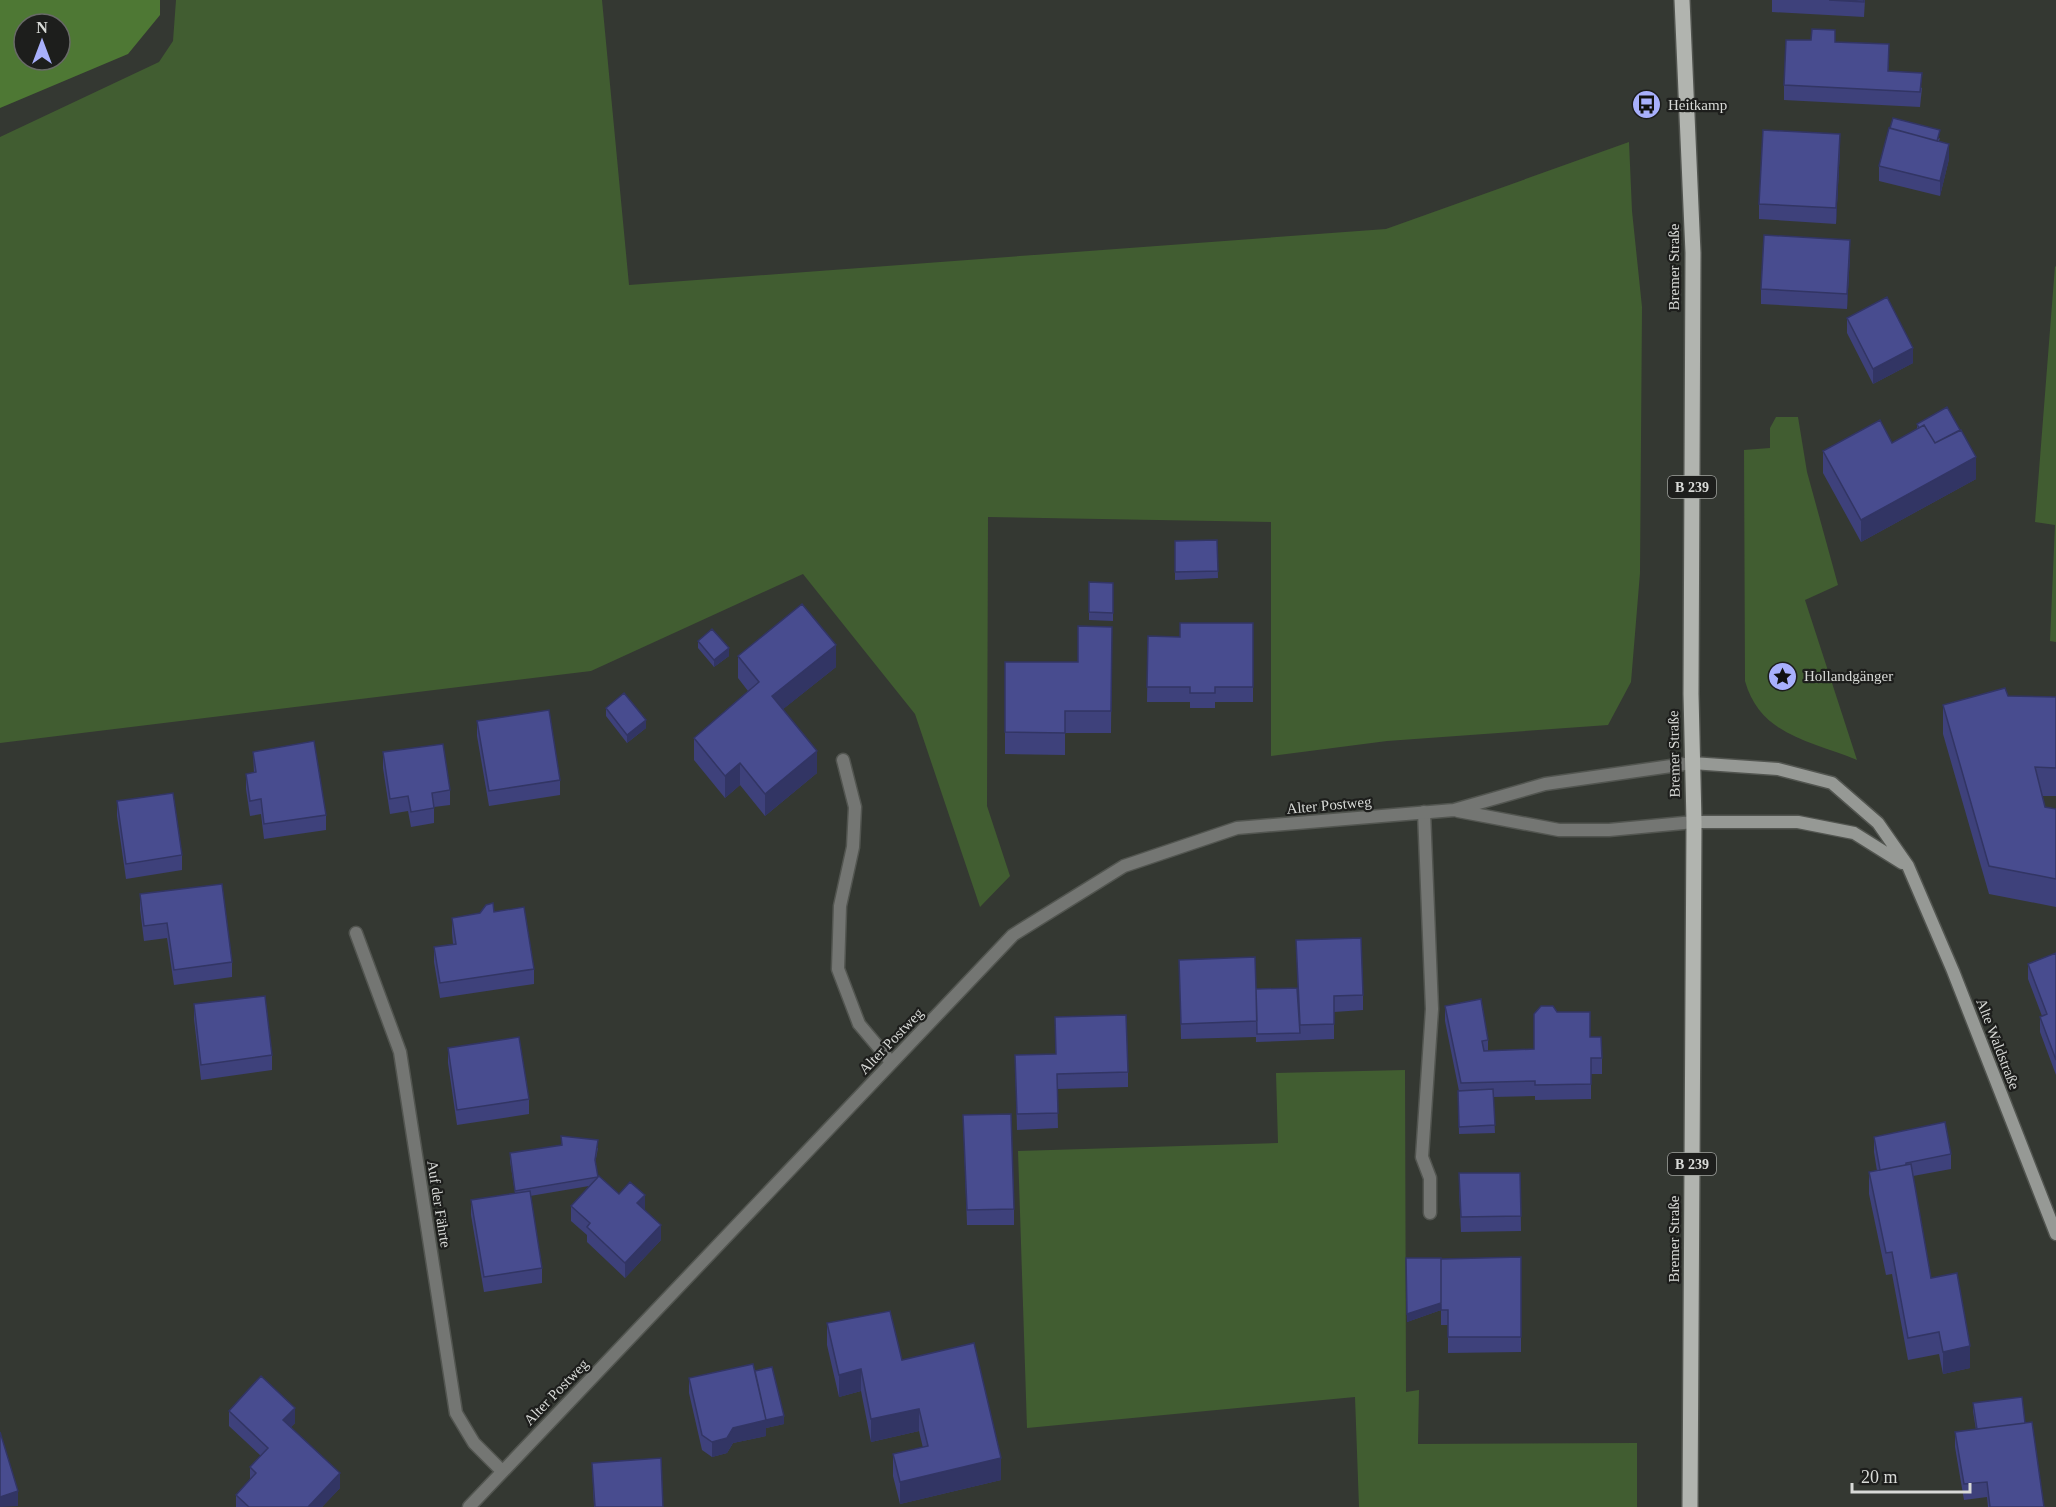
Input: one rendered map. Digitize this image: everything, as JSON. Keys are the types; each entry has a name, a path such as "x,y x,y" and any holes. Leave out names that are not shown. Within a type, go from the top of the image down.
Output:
{"main road":[{"name":"Bremer Straße","path":"1682,0 1692,222 1692,763 1694,822 1690,1507"}],"street":[{"path":"843,760 855,807 853,847 840,906 838,969 859,1024 891,1062"},
{"name":"Alter Postweg","path":"469,1507 1013,935 1124,866 1237,828 1454,810 1545,784 1692,763"},
{"name":"Alte Waldstraße","path":"1692,763 1778,769 1832,783 1878,823 1908,867 1953,971 2056,1234"},
{"name":"Alter Postweg","path":"1454,810 1559,830 1609,830 1694,822"},
{"path":"1424,812 1432,1009 1422,1157 1430,1178 1430,1213"},
{"path":"1694,822 1798,822 1854,833 1908,867"},
{"name":"Auf der Fährte","path":"356,933 400,1052 456,1413 474,1443 502,1471"}],"green space":[{"path":"0,0 160,0 160,15 128,54 0,108"},
{"path":"176,0 602,0 629,285 1386,229 1629,142 1632,211 1642,307 1640,573 1631,682 1608,725 1387,741 1271,756 1271,522 988,517 987,806 1010,876 980,907 915,714 803,574 591,671 0,743 0,137 159,62 173,41"},
{"path":"2055,266 2056,642 2050,641 2055,525 2035,522"},
{"path":"1776,417 1798,417 1807,472 1838,585 1805,600 1857,760 1805,741 1775,725 1752,699 1745,681 1744,450 1770,448 1770,428"},
{"path":"1405,1070 1406,1392 1419,1390 1418,1444 1637,1443 1637,1507 1359,1507 1355,1397 1027,1428 1018,1151 1278,1143 1276,1073"}],"building":[{"path":"1829,0 1864,0 1864,2"},
{"path":"1812,29 1835,30 1835,42 1889,44 1888,71 1922,73 1920,92 1784,85 1786,40 1811,40"},
{"path":"1893,118 1940,130 1937,141 1890,128"},
{"path":"1889,128 1949,144 1940,181 1879,166"},
{"path":"1763,130 1840,134 1836,208 1759,204"},
{"path":"1764,235 1850,240 1847,294 1761,289"},
{"path":"1887,297 1913,348 1873,369 1847,318"},
{"path":"1947,407 1960,430 1935,443 1924,425 1919,428 1917,424"},
{"path":"1880,420 1892,443 1924,425 1935,443 1961,430 1976,457 1861,520 1823,451"},
{"path":"1217,540 1218,571 1175,572 1175,541"},
{"path":"1089,582 1113,583 1113,613 1089,612"},
{"path":"802,604 836,645 772,696 817,751 765,794 740,763 725,776 694,738 759,682 738,656"},
{"path":"1180,623 1253,623 1253,687 1215,687 1215,693 1190,693 1190,687 1147,687 1148,636 1180,637"},
{"path":"1078,626 1112,627 1111,711 1065,711 1065,733 1005,732 1005,662 1078,662"},
{"path":"712,629 729,648 714,660 698,641"},
{"path":"2005,688 2008,696 2056,697 2056,768 2035,767 2045,807 2056,809 2056,879 1989,866 1943,705"},
{"path":"624,693 646,720 627,735 606,708"},
{"path":"549,710 560,780 489,791 477,721"},
{"path":"314,741 326,815 264,824 261,799 250,801 246,774 256,772 253,752"},
{"path":"443,744 450,790 432,793 434,808 411,812 408,796 390,799 383,752"},
{"path":"173,793 182,855 126,864 117,801"},
{"path":"222,884 232,962 174,970 167,923 144,926 140,894"},
{"path":"493,903 494,912 524,907 534,969 440,983 434,947 456,944 452,918 480,913 486,905"},
{"path":"1361,938 1363,995 1334,996 1334,1024 1300,1025 1296,940"},
{"path":"2056,953 2056,1060 2040,1017 2047,1014 2028,964"},
{"path":"1255,957 1257,1021 1181,1024 1179,960"},
{"path":"1297,988 1300,1033 1257,1034 1256,989"},
{"path":"265,996 272,1055 201,1065 194,1004"},
{"path":"1481,999 1488,1040 1482,1041 1484,1051 1534,1049 1534,1014 1541,1006 1553,1006 1557,1012 1590,1012 1590,1037 1601,1037 1602,1058 1591,1058 1591,1084 1535,1085 1535,1081 1461,1083 1445,1006"},
{"path":"1126,1015 1128,1072 1057,1074 1058,1113 1017,1114 1015,1055 1056,1054 1055,1017"},
{"path":"519,1037 529,1099 457,1110 448,1048"},
{"path":"1493,1089 1495,1125 1459,1127 1458,1091"},
{"path":"1011,1114 1014,1209 967,1210 963,1115"},
{"path":"1945,1122 1951,1154 1880,1170 1874,1137"},
{"path":"561,1136 598,1140 595,1160 598,1177 515,1191 510,1153 562,1145"},
{"path":"1911,1164 1931,1278 1957,1273 1970,1346 1943,1352 1939,1332 1908,1338 1892,1252 1886,1253 1869,1172"},
{"path":"1459,1173 1520,1173 1521,1216 1461,1217"},
{"path":"599,1176 619,1194 630,1182 645,1195 637,1203 661,1225 625,1263 587,1227 590,1223 571,1206"},
{"path":"530,1191 542,1268 484,1277 471,1200"},
{"path":"1521,1257 1521,1337 1448,1337 1448,1310 1441,1310 1441,1259"},
{"path":"1406,1258 1441,1258 1441,1303 1407,1314"},
{"path":"890,1311 902,1360 974,1343 1001,1458 900,1482 893,1454 928,1446 919,1409 871,1419 861,1369 839,1375 827,1323"},
{"path":"753,1364 766,1420 733,1428 727,1438 712,1442 702,1435 689,1378"},
{"path":"772,1367 784,1416 766,1420 755,1371"},
{"path":"261,1376 295,1408 283,1420 340,1473 308,1507 249,1507 236,1495 256,1473 250,1467 268,1448 229,1411"},
{"path":"2022,1397 2025,1423 1977,1429 1973,1403"},
{"path":"2032,1422 2044,1507 1990,1507 1987,1482 1964,1484 1955,1432"},
{"path":"0,1432 18,1491 0,1497"},
{"path":"661,1458 663,1507 595,1507 592,1463"}],"place":[{"name":"Heitkamp","path":"1647,105"},
{"name":"Hollandgänger","path":"1783,676"}]}
